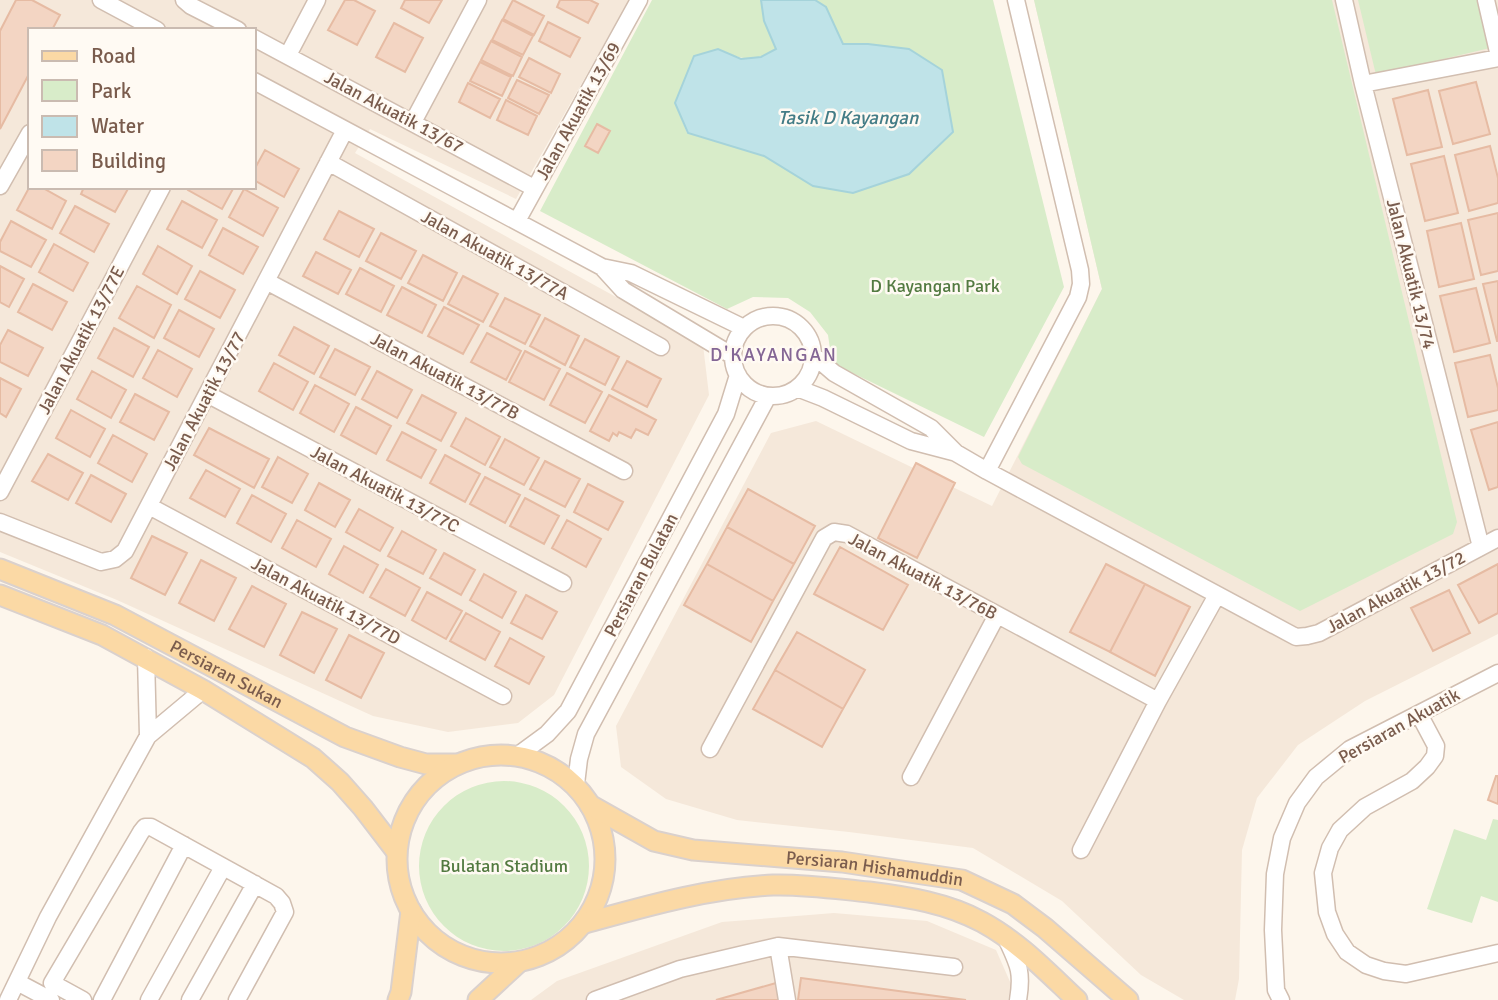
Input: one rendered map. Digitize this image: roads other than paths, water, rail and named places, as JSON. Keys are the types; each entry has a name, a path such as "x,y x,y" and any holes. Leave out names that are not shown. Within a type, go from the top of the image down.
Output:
{"main road":[{"name":"Persiaran Sukan","path":"0,569 115,615 345,737 426,764 456,764"},
{"name":"Persiaran Sukan","path":"0,595 102,635 146,657 313,758 340,782 397,851"},
{"path":"486,756 517,756 535,760 576,784 590,805 603,834 606,865 600,896 585,923 566,942 544,955 519,962 487,963 457,954 430,936 411,911 402,892 397,872 397,851 405,816 426,785 456,764 486,756"},
{"name":"Persiaran Hishamuddin","path":"590,805 654,841 694,850 842,863 962,880 1013,904 1128,1000"},
{"name":"Persiaran Hishamuddin","path":"585,923 713,891 774,885 901,896 948,907 982,922 1030,956 1076,1000"},
{"path":"398,1000 411,911"},
{"path":"478,1000 519,962"}],"street":[{"path":"101,0 153,28"},
{"path":"184,0 234,28"},
{"path":"288,55 317,0"},
{"path":"412,122 478,0"},
{"name":"Jalan Akuatik 13/69","path":"517,221 639,0"},
{"path":"987,471 1078,298 1081,284 1080,270 1016,0"},
{"name":"Jalan Akuatik 13/74","path":"1343,0 1480,547"},
{"path":"1486,0 1498,52"},
{"name":"Jalan Akuatik 13/67","path":"256,39 534,188"},
{"path":"1363,84 1498,58"},
{"path":"256,83 602,267 631,274 744,328"},
{"name":"Jalan Akuatik 13/77","path":"0,522 101,562 115,559 125,551 345,130"},
{"path":"0,186 28,137"},
{"name":"Jalan Akuatik 13/77A","path":"328,162 661,347"},
{"name":"Jalan Akuatik 13/77E","path":"0,492 161,189"},
{"path":"602,267 622,290 733,356"},
{"name":"Jalan Akuatik 13/77B","path":"266,281 624,471"},
{"path":"767,316 781,316 794,321 804,330 811,342 812,368 806,379 797,388 778,396 768,396 750,389 738,375 733,356 734,346 744,328 754,320 767,316"},
{"path":"813,355 834,373 931,428 956,453"},
{"name":"Persiaran Bulatan","path":"517,756 547,734 568,711 726,414 738,375"},
{"path":"797,388 911,441 956,453"},
{"name":"Jalan Akuatik 13/77C","path":"207,394 564,583"},
{"name":"Persiaran Bulatan","path":"576,784 586,734 768,396"},
{"name":"Jalan Akuatik 13/72","path":"956,453 1296,637 1319,633 1498,538"},
{"name":"Jalan Akuatik 13/77D","path":"149,506 503,696"},
{"name":"Jalan Akuatik 13/76B","path":"710,749 824,538 834,532 848,534 1158,701"},
{"path":"1081,850 1158,701 1217,595"},
{"path":"911,777 997,615"},
{"path":"146,657 148,736"},
{"name":"Persiaran Akuatik","path":"1276,997 1273,930 1275,873 1282,838 1297,803 1316,777 1350,749 1498,673"},
{"path":"9,1000 48,917 148,736 203,690"},
{"path":"1419,714 1436,746 1435,756 1412,781 1365,807 1340,830 1330,848 1323,873 1328,912 1335,934 1348,952 1366,965 1406,974 1498,953"},
{"path":"83,1000 52,983 145,827 151,827 223,866 276,896 282,903 285,912 237,1000"},
{"path":"102,1000 184,845"},
{"path":"149,1000 223,866"},
{"path":"190,1000 255,884"},
{"path":"1006,938 1018,965 1021,982 1018,1000"},
{"path":"595,1000 680,969 778,946 954,967"},
{"path":"778,946 787,1000"},
{"path":"17,982 51,1000"},
{"path":"1062,1000 1076,1000"}],"water":[{"name":"Tasik D Kayangan","path":"761,0 815,0 826,7 843,44 909,49 942,70 953,132 909,174 853,193 813,186 764,156 688,133 675,103 694,56 718,49 741,59 761,57 776,49 764,21"}],"district":[{"name":"D'KAYANGAN","path":"774,354"}],"park label":[{"name":"D Kayangan Park","path":"935,286"},
{"name":"Bulatan Stadium","path":"504,866"}]}
